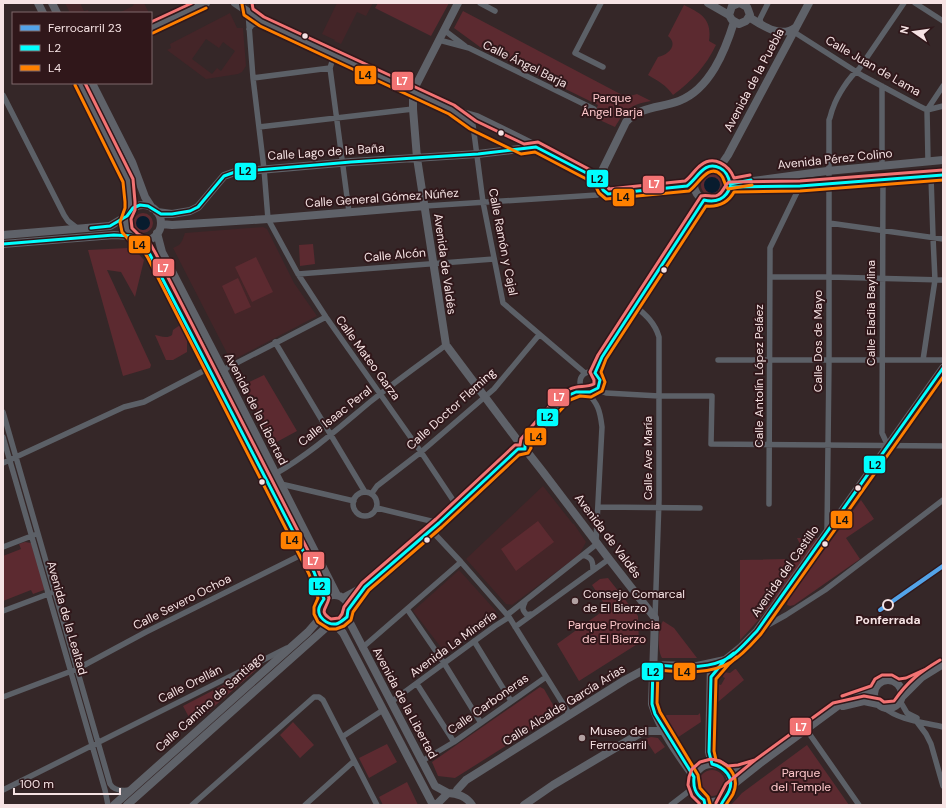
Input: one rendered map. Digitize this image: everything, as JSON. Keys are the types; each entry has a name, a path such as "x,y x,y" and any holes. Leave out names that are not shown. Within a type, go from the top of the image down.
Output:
{"main road":[{"path":"38,3 43,12"},
{"path":"52,3 56,12"},
{"path":"152,28 205,3"},
{"path":"236,3 247,7 262,21 452,110 477,117 536,147 598,179 602,189 608,194 688,186 695,179 698,173 707,167 713,166 719,168 726,174 730,185 725,196 719,201 712,202 704,200 696,192 694,184 695,179"},
{"path":"413,91 458,3"},
{"path":"708,3 739,24 752,20 774,31 784,33 794,32"},
{"path":"598,179 626,122 631,116 640,111 679,101 695,92 709,77 725,47 732,18 730,9 736,3 748,7 752,20 782,38 786,38 794,32"},
{"name":"Avenida de la Puebla","path":"719,168 728,155 809,3"},
{"path":"80,84 128,180 130,190 126,229 131,236"},
{"path":"3,244 114,235 131,236 139,240 143,240 154,237 158,233 161,224 160,216 145,197 132,162 93,84"},
{"name":"Avenida de Valdés","path":"413,91 412,109 417,158 446,345 484,398 655,618"},
{"name":"Calle Lago de la Baña","path":"155,210 172,214 190,211 198,207 224,176 235,172 478,154 536,147"},
{"name":"Avenida Pérez Colino","path":"730,185 829,170 943,160"},
{"name":"Avenida Pérez Colino","path":"730,185 800,186 829,183"},
{"path":"3,235 110,226 140,205 155,210"},
{"name":"Calle General Gómez Núñez","path":"161,224 172,225 268,219 425,206"},
{"name":"Avenida de la Libertad","path":"158,233 162,252 340,597"},
{"name":"Avenida de la Libertad","path":"143,240 305,553 324,599"},
{"name":"Avenida del Castillo","path":"711,664 725,660 757,632 943,368"},
{"path":"365,587 340,597 329,596 324,599 319,607 320,617 332,624 341,622 365,587 439,523 522,445"},
{"path":"340,597 346,602 347,613"},
{"name":"Avenida de la Libertad","path":"347,613 362,648 435,786 470,802 472,805"},
{"name":"Calle Camino de Santiago","path":"114,805 308,632 320,617"},
{"path":"655,618 652,704 655,714 664,731 687,768 694,776"},
{"name":"Avenida de la Libertad","path":"332,624 343,633 433,805"},
{"name":"Calle Camino de Santiago","path":"127,805 332,624"},
{"path":"711,677 725,660"},
{"path":"711,664 709,752 712,764"},
{"name":"Calle Alcalde García Arias","path":"436,805 457,790 466,780 625,680 653,665 697,666 711,664"},
{"path":"697,666 711,677"},
{"path":"898,684 907,683 942,667"},
{"path":"835,708 864,701 881,706 893,707 922,677"},
{"path":"881,706 874,699 874,690 878,683 883,680 891,680 898,684 902,692 901,699"},
{"path":"730,787 835,708 855,696 874,690"},
{"path":"524,805 554,785 644,731 664,731"},
{"path":"712,764 718,765 727,771 730,776 730,787 722,802 704,803 693,788 694,776 701,767 712,764"},
{"path":"727,771 757,766"}],"street":[{"path":"480,3 495,11"},
{"path":"601,3 575,53 603,67"},
{"path":"752,20 760,19 768,3"},
{"name":"Calle Dos de Mayo","path":"827,533 829,120 838,97 904,3"},
{"path":"915,3 943,21"},
{"path":"247,7 268,219"},
{"path":"752,20 764,9"},
{"path":"250,29 252,25 262,21"},
{"name":"Calle Ángel Barja","path":"444,30 469,48 594,109"},
{"name":"Calle Juan de Lama","path":"794,32 856,72 927,110 943,106"},
{"name":"Calle Ángel Barja","path":"439,40 469,48"},
{"path":"334,55 330,68 349,212"},
{"path":"253,78 330,68"},
{"path":"882,86 882,165"},
{"path":"928,161 927,110 943,86"},
{"path":"3,95 62,212 68,221 79,229"},
{"path":"259,127 412,109"},
{"name":"Calle Ramón y Cajal","path":"452,110 473,125 478,154 483,202 502,303 539,336 585,373"},
{"name":"Avenida Pérez Colino","path":"829,183 943,175"},
{"path":"923,360 935,280 931,176"},
{"name":"Calle Eladia Baylina","path":"882,180 882,432 888,446"},
{"name":"Calle Antolín López Peláez","path":"769,504 770,248 800,186"},
{"name":"Calle General Gómez Núñez","path":"425,206 597,195 600,194 602,189"},
{"path":"595,373 602,357 704,200"},
{"path":"58,231 63,226 64,222 62,212"},
{"name":"Calle Mateo Garza","path":"268,219 298,274 326,317 381,394 457,506"},
{"path":"829,223 943,239"},
{"name":"Calle Alcón","path":"298,274 494,259"},
{"path":"770,277 943,280"},
{"name":"Calle Ave María","path":"635,306 646,315 657,330 659,337 659,507 655,618"},
{"path":"224,370 275,342 326,317"},
{"name":"Calle Doctor Fleming","path":"372,493 377,486 421,452 494,389 539,336"},
{"path":"275,342 365,492"},
{"name":"Calle Isaac Peral","path":"276,474 289,466 446,345"},
{"path":"718,360 943,360"},
{"path":"3,463 124,407 144,402 209,368"},
{"path":"597,542 602,427 601,412 595,401 580,386 581,376 585,373 595,373 599,378 600,391 606,393 659,396 712,396 711,444 943,446"},
{"path":"522,445 564,399 571,394 594,391 600,385"},
{"name":"Avenida de la Lealtad","path":"3,412 35,534 48,594 108,805"},
{"name":"Avenida de la Lealtad","path":"3,437 54,592 112,788 122,791 130,790"},
{"path":"281,484 354,502"},
{"path":"365,492 372,493 377,500 377,508 370,515 362,516 356,512 353,505 356,496 365,492"},
{"name":"Avenida del Castillo","path":"757,632 825,590 943,500"},
{"path":"598,507 700,508"},
{"path":"377,508 439,523"},
{"path":"827,512 831,516 839,516"},
{"path":"431,530 508,616 570,715"},
{"path":"3,547 35,534"},
{"name":"Avenida La Minería","path":"391,702 508,616 597,542"},
{"name":"Calle Severo Ochoa","path":"3,697 77,669 146,632 305,553"},
{"path":"583,555 590,558 593,562 593,570"},
{"path":"515,627 609,559"},
{"path":"362,648 461,562"},
{"path":"3,611 54,592"},
{"path":"525,602 522,608 523,611 526,615 532,614"},
{"path":"407,609 444,663 481,723"},
{"path":"474,641 511,701"},
{"name":"Calle Orellán","path":"3,790 292,645"},
{"name":"Calle Carboneras","path":"422,761 454,742 546,677"},
{"path":"417,684 454,742"},
{"path":"192,805 314,697 319,697 323,700 377,805"},
{"path":"901,699 907,713 934,725"},
{"path":"881,706 891,713 917,722 943,727"},
{"path":"342,737 383,710"},
{"path":"917,722 931,744 943,786"},
{"path":"806,729 859,805"},
{"path":"305,805 354,761"},
{"path":"671,805 693,788"}],"shaded area":[{"path":"65,3 82,3 81,5 84,11 88,10 89,12 70,12"},
{"path":"134,3 144,3 148,12 121,12 133,6"},
{"path":"337,3 373,3 366,16 357,12 341,44 322,34"},
{"path":"230,13 237,28 243,28 246,66 242,72 238,74 206,79 167,50 171,48 170,44","holes":["206,39 219,48 223,42 235,51 221,71 217,68 212,74 192,59"]},
{"path":"263,227 267,229 294,283 317,316 231,361 173,248 179,245 185,233"},
{"path":"543,486 574,524 586,542 579,555 512,605 506,604 466,559"},
{"path":"459,570 496,611 495,618 446,654 413,611"}],"green space":[{"path":"378,3 449,3 431,36 375,8"},
{"path":"684,5 696,11 704,18 709,27 709,41 716,45 708,60 698,73 673,95 665,86 648,75 658,57 662,56 671,49 672,43 668,36"},
{"name":"Parque Ángel Barja","path":"463,11 626,97 637,94 651,101 633,106 625,112 615,127 593,117 598,105 480,47 454,28"},
{"path":"712,174 720,177 723,185 720,193 712,196 704,193 701,185 704,177"},
{"path":"143,213 150,216 153,223 150,230 143,233 136,230 133,223 136,216"},
{"path":"313,244 315,264 300,266 299,245"},
{"path":"128,248 135,250 144,260 135,297 121,272 107,270 151,365 150,368 123,376 88,250"},
{"path":"256,257 273,292 252,302 235,267"},
{"path":"238,278 251,307 235,314 222,286"},
{"path":"180,325 187,340 187,352 173,360 166,360 155,335 168,337 172,335 173,330"},
{"path":"264,375 297,431 273,444 243,385"},
{"path":"861,500 874,519 846,538 860,559 794,605 787,605 788,599"},
{"path":"538,521 554,542 516,571 501,549"},
{"path":"797,538 821,538 762,616 740,640 740,560 785,559 793,564 803,550"},
{"path":"25,542 31,543 45,587 44,590 33,594 31,590 3,601 3,556 21,549 19,544"},
{"name":"Parque Provincia de El Bierzo","path":"608,578 638,616 639,643 579,681 557,644 607,608 592,585 600,579"},
{"path":"663,621 674,628 697,658 662,658 659,650 659,639 661,624"},
{"path":"256,668 256,670 193,725 183,706"},
{"path":"735,669 744,680 718,702 718,684 721,685 725,678 723,677 724,672 730,673"},
{"path":"540,687 544,689 556,710 555,715 455,778 438,776 432,762"},
{"path":"700,713 701,722 677,738 665,716 698,715"},
{"path":"293,722 314,745 300,758 280,735"},
{"path":"651,737 658,738 665,747 655,754 645,739"},
{"path":"387,744 397,762 369,778 359,758"},
{"name":"Parque del Temple","path":"807,745 849,805 731,805 742,793"},
{"path":"712,770 721,774 725,783 721,792 712,796 703,792 699,783 703,774"},
{"path":"407,782 418,805 383,805 379,797"}],"water":[{"path":"712,177 718,179 720,185 718,191 712,193 706,191 704,185 706,179"},
{"path":"143,216 148,218 150,223 148,228 143,230 138,228 136,223 138,218"}],"rail line":[{"name":"23","path":"880,610 943,566"}],"transit line":[{"name":"L7","path":"152,22 192,3"},
{"name":"L7","path":"252,3 253,9 264,17 454,105 476,121 524,144 538,142 600,175 609,189 685,181 701,165 711,161 716,161 725,166 729,169 734,178 750,175"},
{"name":"L4","path":"242,4 244,15 260,26 449,114 470,129 521,154 535,152 594,183 599,193 606,199 689,191 704,176 712,171 721,175 728,189 752,185"},
{"name":"L4","path":"153,33 206,8"},
{"name":"L7","path":"86,84 133,179 135,210 131,219 132,228 138,234 147,238 156,254 318,570 329,598 324,612 331,619 339,618 344,607 362,583 436,519 515,445 520,445 521,439 558,398 570,389 594,384 594,380 590,372 598,355 701,196 718,195 729,182 800,181 943,170"},
{"name":"L4","path":"75,85 123,182 125,208 120,222 122,232 129,240 140,245 148,258 309,574 318,598 314,607 314,614 318,622 329,629 336,629 344,626 351,620 353,612 369,590 442,527 519,455 528,453 531,448 530,443 570,400 580,396 591,397 602,391 605,382 601,372 606,359 706,206 722,204 726,202 734,192 800,191 943,180"},
{"name":"L2","path":"91,228 110,226 127,216 133,208 140,205 148,206 161,214 190,211 198,207 224,176 235,172 351,162 478,154 536,147 598,179 603,190 608,194 687,186 705,168 710,166 722,169 727,175 730,184 751,180"},
{"name":"L2","path":"3,244 114,235 131,236 143,241 314,572 324,599 319,608 321,617 326,622 336,624 347,617 348,610 365,587 439,523 518,449 525,449 525,442 567,396 576,392 590,392 598,388 600,380 595,373 602,357 704,200 713,201 720,199 726,195 730,187 800,186 943,175"},
{"name":"L2","path":"705,805 704,800 695,790 694,777 655,714 652,704 653,665 692,667 712,664 730,657 744,645 757,631 943,368"},
{"name":"L4","path":"710,804 708,797 700,788 698,775 660,712 657,703 658,670 696,672 714,669 731,662 747,649 761,634 943,377"},
{"name":"L2","path":"721,805 729,791 731,781 724,770 712,764 709,752 711,677 725,660 734,653"},
{"name":"L4","path":"726,805 733,794 735,788 735,778 733,773 726,765 716,760 714,751 716,679 737,657"},
{"name":"L7","path":"700,805 692,796 688,785 692,769 700,762 711,759 720,761 728,766 755,760 833,703 864,696 880,699 884,702 894,701 904,688 915,678 940,660"},
{"name":"L7","path":"842,696 871,686 875,679 882,675 892,675 899,679 906,678 926,669"},
{"name":"L7","path":"716,803 726,784 755,760"}],"place":[{"name":"Consejo Comarcal de El Bierzo","path":"575,601"},
{"name":"Ponferrada","path":"888,605"},
{"name":"Museo del Ferrocarril","path":"582,738"}]}
